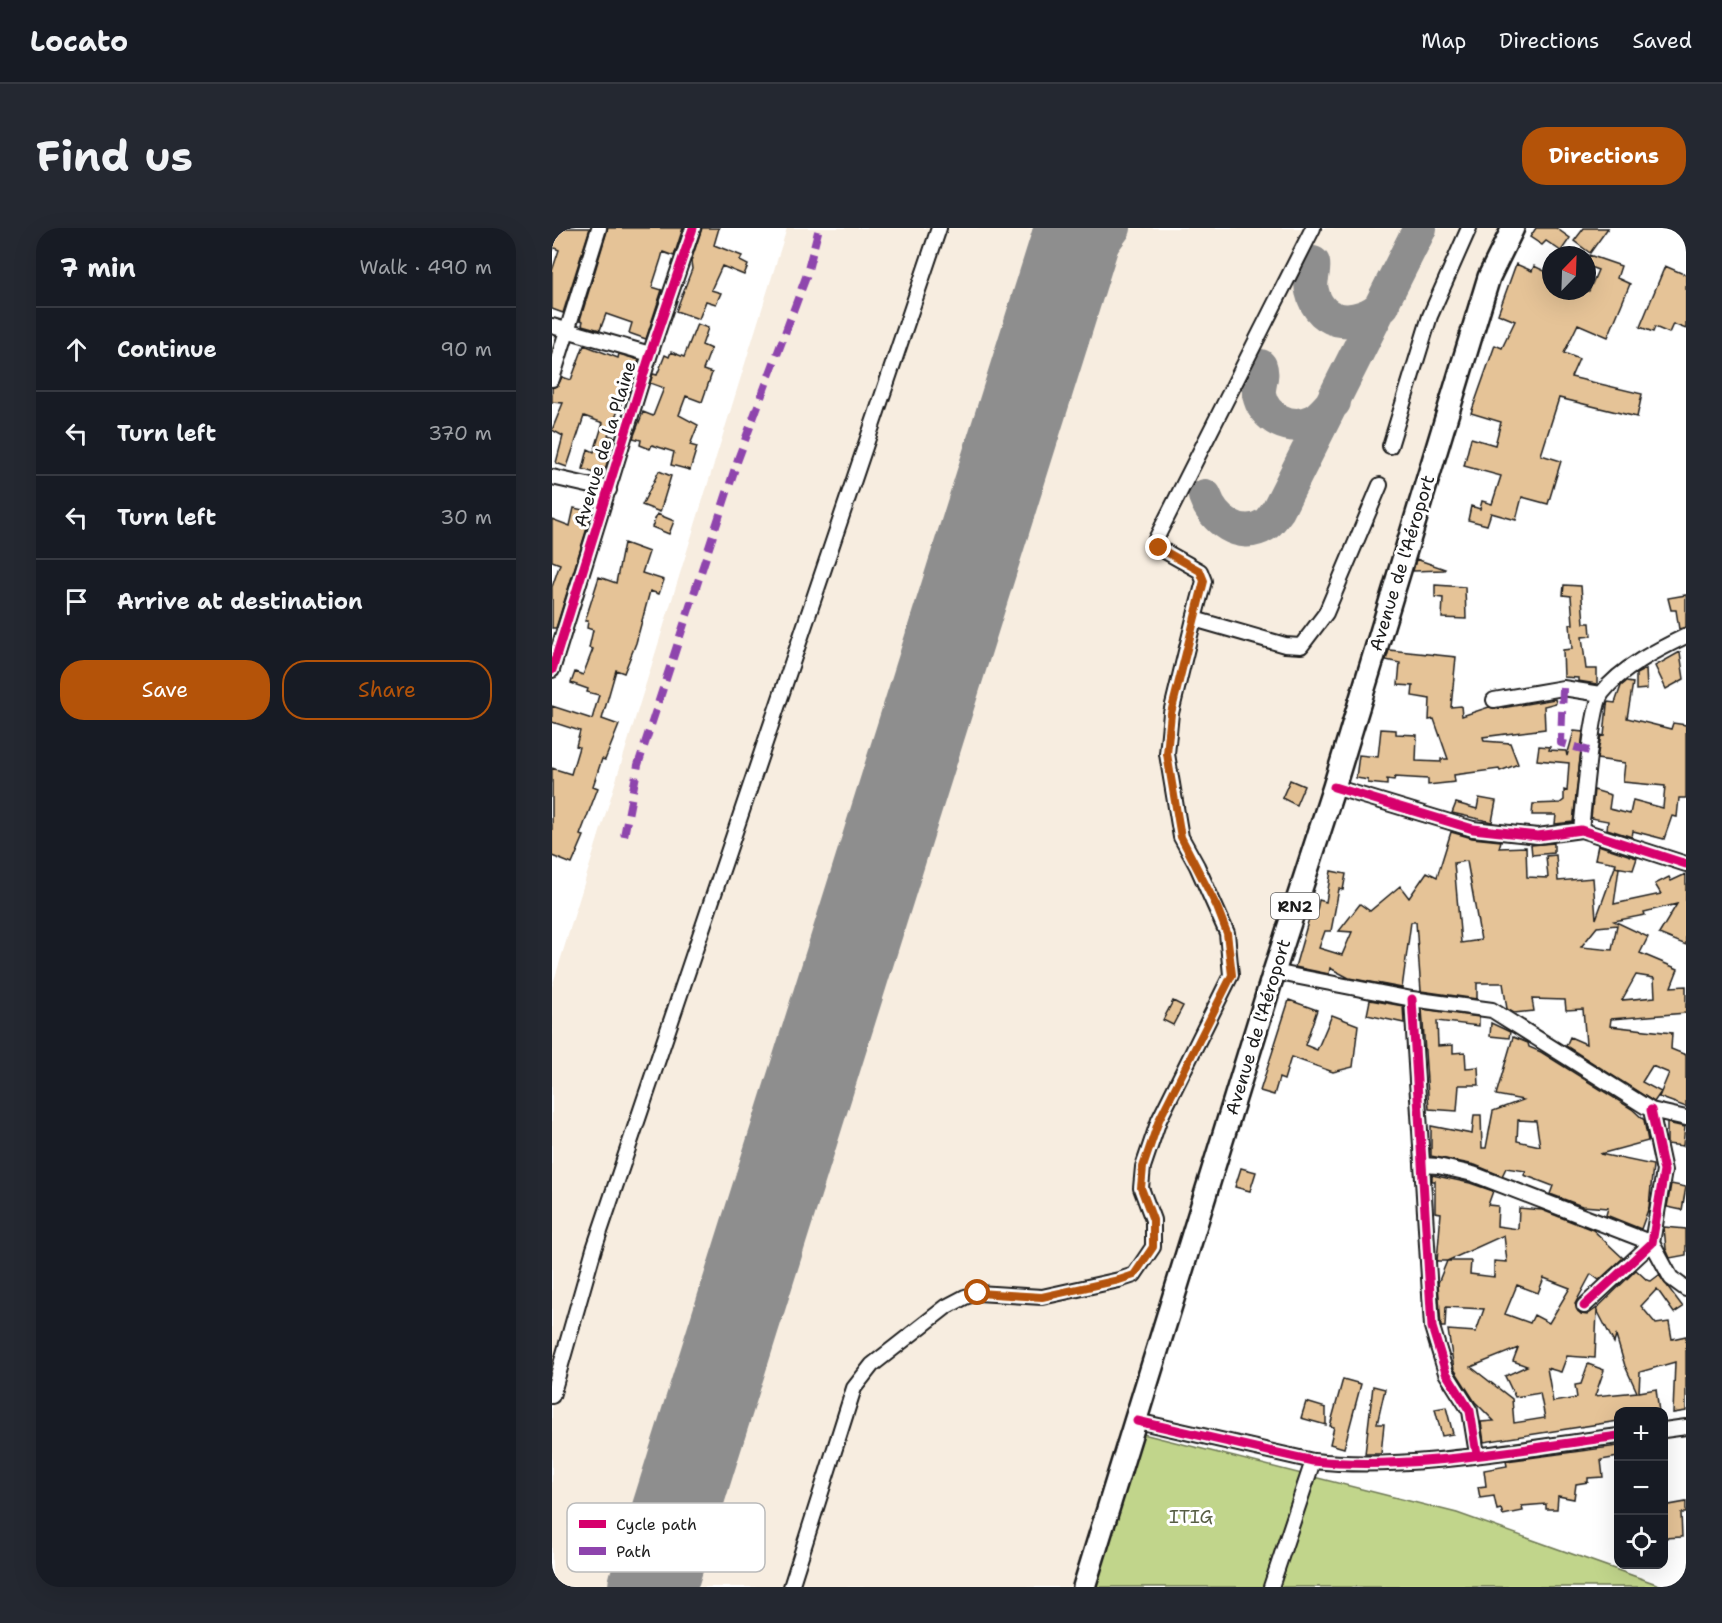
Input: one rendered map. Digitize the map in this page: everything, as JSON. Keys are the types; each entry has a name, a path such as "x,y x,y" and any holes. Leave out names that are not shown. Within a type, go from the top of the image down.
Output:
{"highway":[{"name":"Avenue de l'Aéroport","path":"1084,1587 1274,972 1334,787 1489,277 1513,228"}],"street":[{"path":"552,379 598,228"},
{"name":"Avenue de la Plaine","path":"552,670 650,354 693,228"},
{"path":"552,1396 598,1237 939,228"},
{"path":"791,1587 854,1388 872,1365 946,1307 965,1297 978,1293 1042,1297 1119,1280 1134,1275 1153,1247 1153,1220 1141,1188 1143,1167 1159,1120 1232,975 1227,933 1217,907 1181,837 1167,754 1171,713 1204,581 1200,571 1159,548 1156,539 1313,228"},
{"path":"1390,446 1430,316 1469,228"},
{"path":"552,326 650,354"},
{"path":"552,477 609,490"},
{"path":"1194,619 1285,645 1302,646 1326,613 1380,485"},
{"path":"1581,830 1589,751 1601,694 1622,675 1686,636"},
{"path":"1494,700 1563,688 1601,694"},
{"path":"1334,787 1473,829 1538,836 1581,830 1686,864"},
{"path":"1274,972 1412,999 1479,1007 1504,1015 1651,1110 1686,1118"},
{"path":"1412,999 1432,1327 1443,1366 1470,1411 1477,1454"},
{"path":"1651,1110 1664,1171 1653,1243 1671,1278 1686,1289"},
{"path":"1422,1165 1467,1172 1653,1243"},
{"path":"1584,1306 1653,1243"},
{"path":"1137,1421 1313,1461 1371,1464 1477,1454 1614,1437"},
{"path":"1668,1429 1686,1427"},
{"path":"1271,1587 1313,1461"}],"shaded area":[{"path":"787,228 1505,228 1409,514 1071,1587 552,1587 552,987"}],"green space":[{"name":"ITIG","path":"1143,1434 1457,1513 1665,1587 1095,1587"}],"building":[{"path":"558,228 590,228 563,313 552,309 552,271 559,250 552,247 552,241"},
{"path":"608,228 683,228 674,256 663,252 652,287 662,290 646,339 629,333 632,323 606,314 600,330 582,325 583,321 580,320"},
{"path":"702,228 719,228 714,245 742,256 740,261 748,265 744,275 722,266 711,290 721,293 716,304 706,301 699,319 676,311 692,269 691,261"},
{"path":"1536,228 1556,228 1570,238 1564,246 1554,246 1546,241 1542,245 1530,237"},
{"path":"1584,228 1608,228 1595,246 1581,246 1574,241"},
{"path":"1596,257 1621,266 1617,278 1630,284 1608,337 1578,324 1564,353 1579,359 1571,377 1642,394 1637,417 1559,398 1541,455 1561,461 1548,504 1522,497 1516,520 1491,513 1487,525 1468,520 1471,506 1480,509 1482,501 1492,504 1501,476 1464,466 1471,438 1495,445 1501,422 1471,413 1495,345 1502,348 1515,321 1498,314 1516,264 1532,271 1534,266 1542,270 1542,300 1596,300 1598,270 1596,269"},
{"path":"1665,266 1686,275 1686,329 1673,324 1669,333 1655,327 1653,332 1640,327"},
{"path":"697,324 708,328 702,345 711,349 703,370 712,373 702,402 686,396 679,415 698,425 690,445 697,447 690,470 671,465 674,452 652,445 650,449 640,445 641,440 633,438 643,412 653,416 664,388 650,383 653,374 657,375 665,355 669,357 671,352 684,357"},
{"path":"584,345 618,358 619,354 639,360 608,435 615,437 603,476 583,469 588,449 594,452 603,423 584,416 567,467 556,463 563,436 552,430 563,403 552,402 552,388 558,385 562,377 571,380"},
{"path":"659,471 671,476 660,512 642,505"},
{"path":"574,508 592,512 556,628 552,628 552,587 560,564 552,561 552,519 570,526"},
{"path":"657,514 674,521 669,534 652,527"},
{"path":"624,543 649,552 642,573 664,580 659,594 650,591 636,643 624,673 616,670 602,719 619,725 605,760 602,759 593,786 598,788 580,835 584,836 572,864 552,856 552,768 571,774 579,747 576,746 580,731 552,722 552,706 592,719 599,695 587,692 588,689 571,683 575,672 583,675 593,649 589,648 593,630 587,628 588,621 585,621 599,577 616,583"},
{"path":"1416,559 1445,569 1413,571"},
{"path":"1435,585 1465,587 1466,619 1442,618 1443,598 1435,597"},
{"path":"1564,585 1581,586 1584,623 1590,623 1591,636 1582,637 1586,669 1597,669 1597,684 1578,681 1578,678 1564,677 1563,650 1572,649 1570,624 1573,624 1571,596 1563,595"},
{"path":"1686,595 1686,627 1679,629 1676,610 1671,610 1668,598"},
{"path":"1389,650 1456,657 1451,707 1461,706 1462,716 1489,707 1496,709 1555,699 1556,703 1544,706 1545,729 1483,737 1484,741 1510,743 1518,764 1500,771 1499,769 1454,775 1455,782 1428,785 1428,779 1395,777 1394,780 1387,779 1387,785 1368,783 1368,780 1356,778 1359,755 1378,757 1381,729 1396,730 1396,734 1417,735 1416,761 1441,762 1441,759 1448,759 1434,719 1429,720 1430,699 1412,696 1413,686 1398,685 1400,663 1386,660"},
{"path":"1680,652 1684,679 1666,689 1655,666"},
{"path":"1646,669 1647,689 1636,690 1636,674"},
{"path":"1626,682 1633,683 1627,718 1671,729 1673,723 1686,725 1686,798 1679,798 1677,817 1672,816 1664,839 1633,831 1632,837 1607,829 1608,821 1591,818 1594,790 1611,795 1609,809 1630,814 1633,800 1663,808 1665,786 1623,782 1625,763 1597,759 1601,735 1604,736 1608,702 1615,703 1621,686"},
{"path":"1574,731 1583,732 1573,822 1555,824 1556,815 1532,815 1533,804 1560,803 1564,800 1569,763 1537,760 1539,746 1550,747 1549,750 1566,751 1567,756"},
{"path":"1290,780 1304,786 1296,805 1282,798"},
{"path":"1479,798 1496,801 1492,822 1452,813 1456,803 1477,809"},
{"path":"1451,832 1472,838 1501,841 1499,848 1526,847 1527,877 1548,878 1546,856 1556,855 1558,881 1593,878 1596,919 1615,867 1619,868 1614,904 1661,894 1655,884 1669,877 1671,881 1686,874 1686,945 1659,934 1677,904 1644,912 1645,915 1614,921 1648,937 1640,953 1678,969 1671,987 1686,986 1686,1013 1611,1019 1610,1026 1672,1033 1671,1049 1686,1055 1686,1107 1659,1097 1669,1073 1652,1066 1642,1082 1661,1092 1654,1102 1566,1046 1570,1037 1586,1044 1583,1009 1566,1010 1565,1000 1532,999 1534,1011 1514,1013 1507,1009 1503,983 1477,983 1477,999 1421,991 1416,922 1411,922 1402,988 1349,978 1330,968 1329,974 1295,967 1312,908 1317,910 1319,900 1326,902 1331,871 1346,874 1343,890 1339,889 1331,931 1325,931 1319,948 1342,955 1352,932 1339,931 1360,904 1370,911 1400,886 1409,898 1427,872 1437,877","holes":["1467,861 1481,940 1461,943 1454,863","1617,925 1612,950 1581,947 1597,927","1636,975 1654,978 1655,997 1622,1000"]},
{"path":"1554,843 1554,853 1532,855 1531,845"},
{"path":"1598,845 1637,858 1633,870 1615,867 1616,863 1595,859"},
{"path":"1289,1000 1317,1010 1305,1045 1317,1050 1332,1015 1358,1025 1353,1067 1333,1072 1291,1057 1284,1080 1279,1078 1274,1095 1260,1091"},
{"path":"1370,1000 1403,1006 1404,1023 1367,1015"},
{"path":"1173,1001 1183,1006 1173,1025 1163,1020"},
{"path":"1422,1009 1479,1017 1479,1026 1437,1021 1438,1046 1453,1045 1453,1053 1465,1052 1466,1068 1478,1067 1479,1085 1459,1085 1457,1111 1429,1109"},
{"path":"1491,1023 1510,1032 1509,1038 1490,1036"},
{"path":"1513,1037 1528,1043 1529,1047 1541,1052 1632,1109 1644,1120 1648,1141 1600,1154 1653,1165 1649,1207 1641,1229 1606,1215 1608,1208 1582,1206 1550,1194 1553,1186 1524,1175 1526,1171 1506,1168 1502,1176 1475,1165 1431,1156 1431,1126 1472,1134 1474,1115 1481,1115 1482,1148 1486,1148 1493,1111 1523,1100 1496,1095","holes":["1518,1120 1536,1121 1540,1146 1517,1141"]},
{"path":"1667,1123 1685,1127 1683,1146 1667,1144"},
{"path":"1241,1168 1256,1172 1250,1191 1235,1187"},
{"path":"1432,1175 1470,1183 1493,1191 1488,1205 1498,1206 1497,1226 1518,1229 1519,1208 1542,1210 1593,1230 1623,1258 1599,1280 1591,1274 1575,1304 1581,1314 1587,1315 1597,1308 1636,1270 1651,1281 1659,1275 1683,1307 1674,1313 1657,1289 1641,1306 1656,1324 1669,1322 1672,1339 1686,1336 1686,1411 1673,1413 1675,1362 1640,1372 1639,1392 1656,1389 1658,1407 1614,1407 1614,1422 1484,1442 1481,1422 1494,1421 1475,1402 1454,1369 1448,1330 1476,1332 1484,1309 1446,1307 1445,1327 1441,1327 1438,1283 1447,1261 1437,1261 1441,1213 1435,1212 1435,1181 1432,1181","holes":["1504,1235 1507,1262 1494,1261 1494,1277 1470,1274 1471,1261 1447,1261","1544,1278 1570,1288 1549,1323 1534,1315 1530,1323 1505,1314 1517,1285 1538,1293","1597,1310 1614,1343 1616,1336 1625,1366 1637,1392 1595,1396 1604,1370 1588,1364 1581,1384 1575,1385 1577,1398 1553,1402 1547,1368 1561,1372 1567,1356 1595,1358","1518,1348 1513,1361 1527,1366 1505,1376 1515,1397 1540,1393 1545,1418 1514,1423 1512,1399 1471,1367"]},
{"path":"1671,1184 1686,1187 1682,1210 1667,1207"},
{"path":"1664,1227 1686,1229 1686,1255 1670,1258 1666,1249"},
{"path":"1343,1379 1361,1384 1344,1448 1330,1444 1334,1427 1330,1426"},
{"path":"1373,1386 1385,1389 1377,1424 1384,1424 1381,1454 1365,1454"},
{"path":"1306,1402 1326,1408 1326,1425 1301,1418"},
{"path":"1446,1407 1453,1434 1442,1436 1435,1409"},
{"path":"1614,1447 1614,1458 1601,1460 1603,1477 1588,1478 1588,1482 1576,1484 1574,1499 1558,1496 1557,1509 1546,1509 1546,1504 1522,1506 1523,1511 1503,1515 1501,1509 1497,1510 1494,1496 1480,1498 1478,1487 1486,1486 1484,1470 1507,1466 1506,1461"},
{"path":"1686,1502 1686,1513 1681,1513 1682,1537 1668,1538 1668,1505"}],"taxiway":[{"path":"1049,323 1067,292 1114,228"},
{"path":"1205,496 1221,520 1237,529 1256,529 1265,525 1272,518 1420,228"},
{"path":"1313,263 1312,291 1316,303 1323,312 1342,320 1353,320 1374,312 1383,305"},
{"path":"1260,366 1259,394 1262,403 1266,410 1279,421 1287,424 1305,424 1316,419 1334,402"}],"runway":[{"path":"678,1503 1079,228"},
{"path":"652,1587 657,1572"}],"marked path":[{"path":"624,836 638,765 738,459 806,277 819,228"},
{"path":"1563,688 1561,743 1589,751"}],"cycle path":[{"path":"552,670 650,354 693,228"},
{"path":"1334,787 1473,829 1538,836 1581,830 1686,864"},
{"path":"1412,999 1432,1327 1446,1373 1470,1411 1477,1454"},
{"path":"1584,1306 1652,1243 1664,1171 1651,1110"},
{"path":"1137,1421 1313,1461 1350,1463 1427,1461 1614,1437"}],"route":[{"path":"978,1293 1042,1297 1134,1275 1146,1260 1153,1247 1153,1220 1141,1188 1143,1167 1159,1120 1232,975 1227,933 1217,907 1181,837 1167,754 1171,713 1204,581 1200,571 1159,548"}]}
